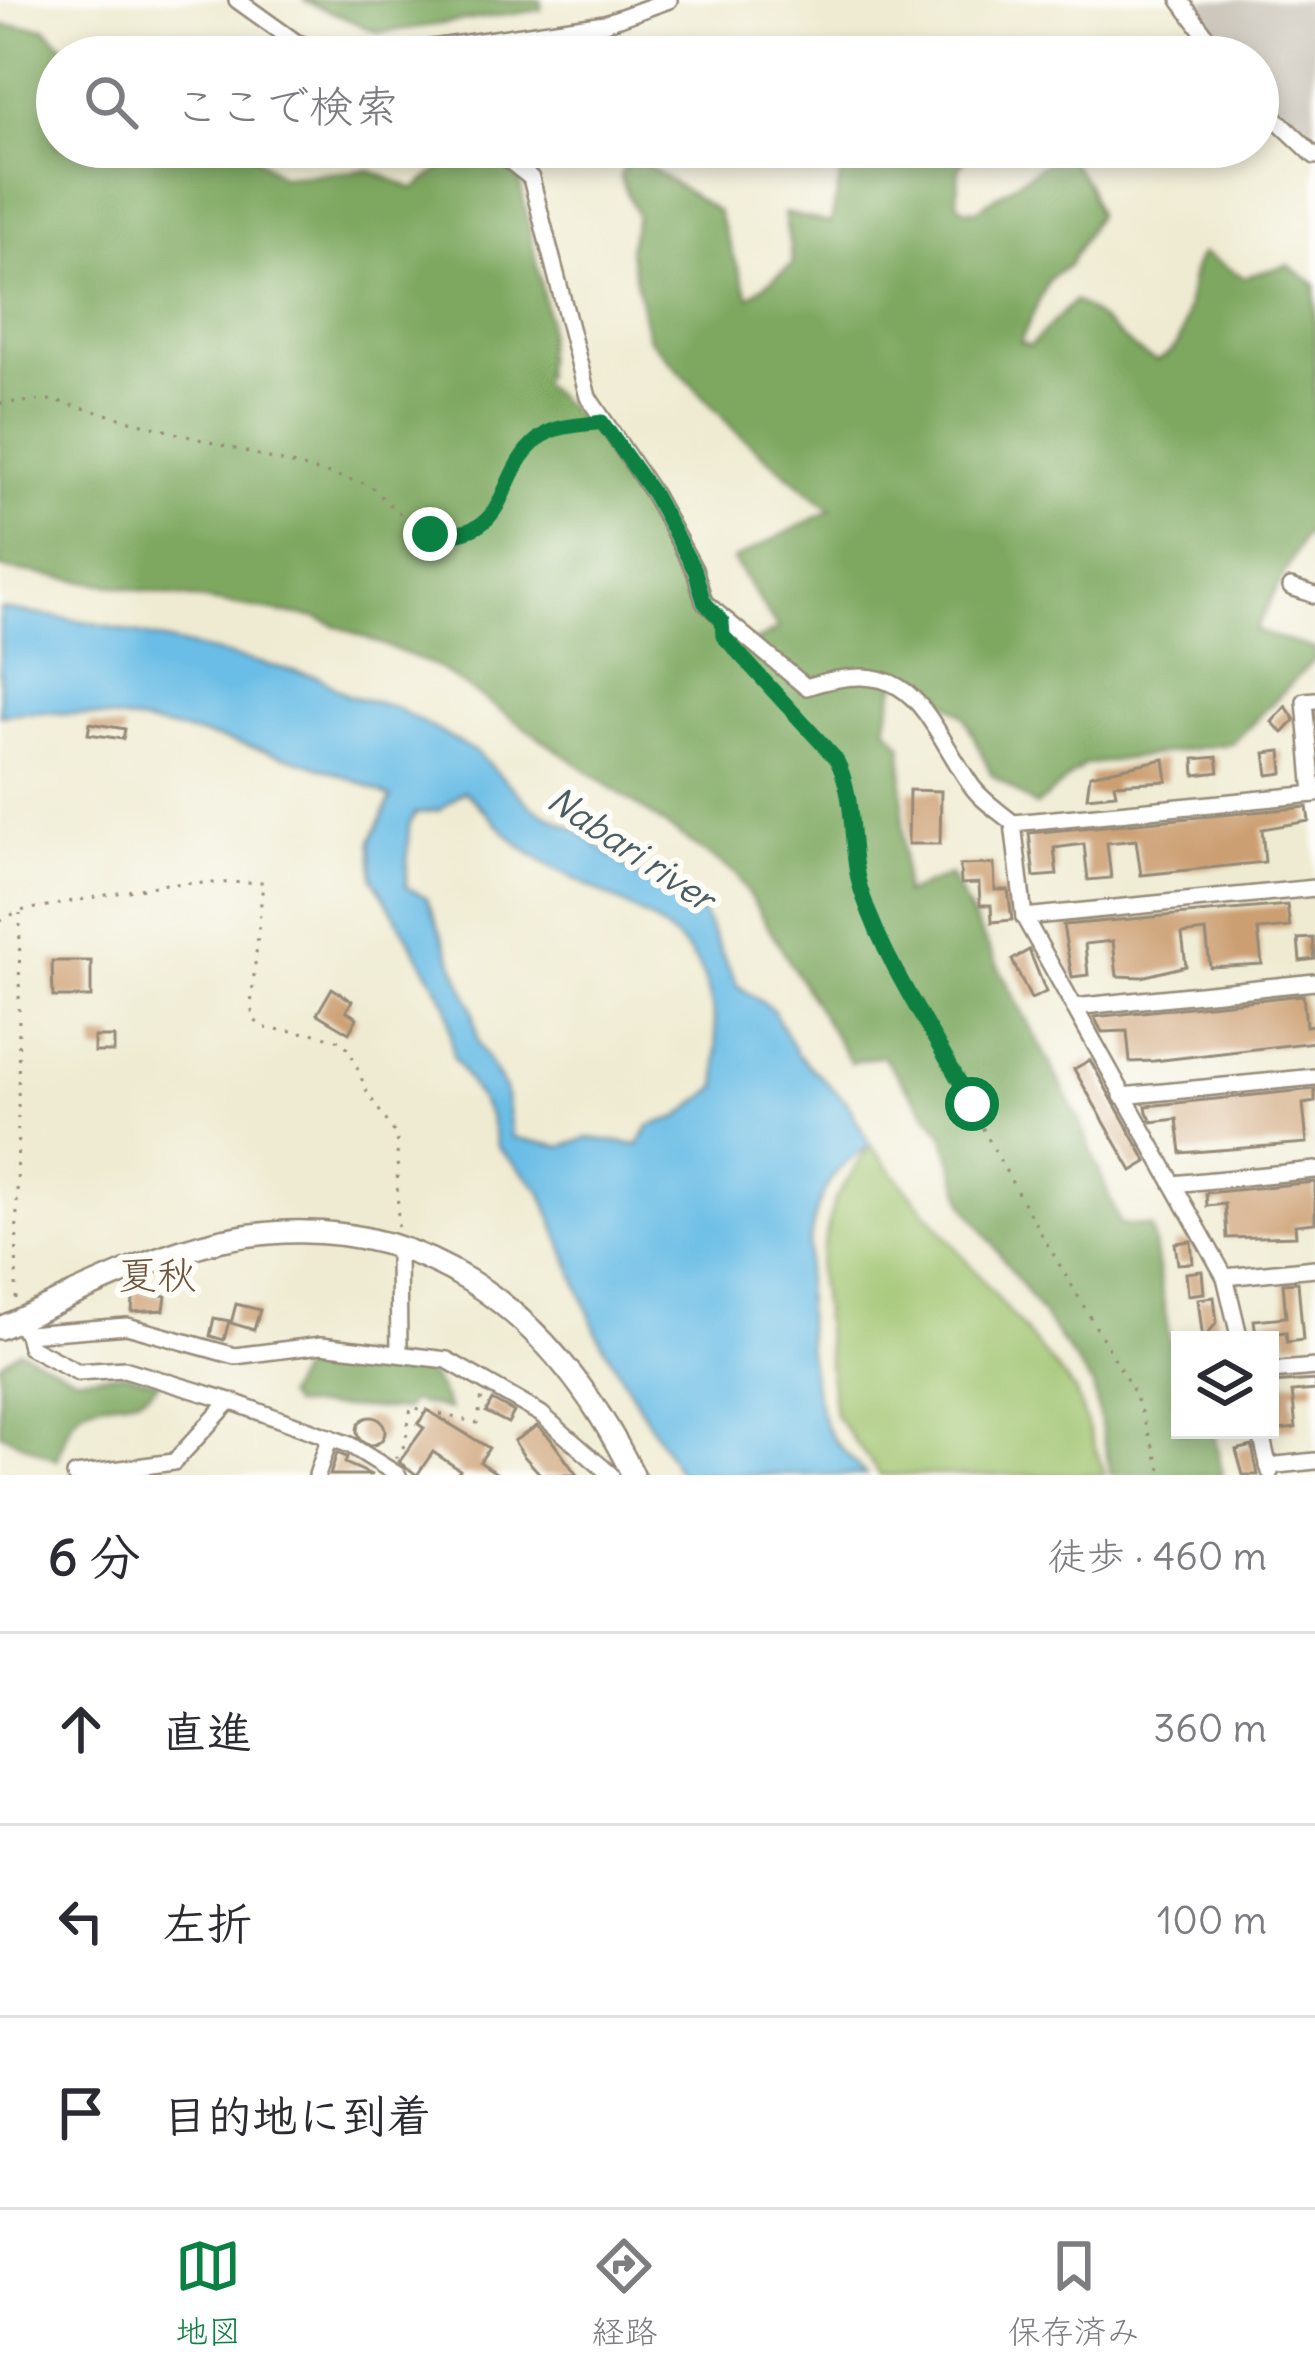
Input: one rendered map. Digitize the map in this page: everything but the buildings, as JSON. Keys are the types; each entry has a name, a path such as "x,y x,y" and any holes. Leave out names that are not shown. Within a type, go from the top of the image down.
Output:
{"main road":[{"path":"14,1328 160,1260 222,1240 308,1234 398,1250 483,1289 544,1336 598,1406 634,1475"}],"street":[{"path":"238,0 287,36"},
{"path":"529,36 604,23 669,0"},
{"path":"1180,0 1206,36"},
{"path":"1279,122 1315,156"},
{"path":"518,168 531,178 581,378 602,422 654,495 695,571 704,602 806,687 859,677 904,691 938,723 974,790 1013,823 1024,917 1226,1277 1238,1331"},
{"path":"1291,587 1315,595"},
{"path":"1013,823 1314,794 1306,700 1315,700"},
{"path":"1024,917 1315,888"},
{"path":"1074,1007 1315,982"},
{"path":"1122,1096 1315,1077"},
{"path":"1173,1184 1315,1170"},
{"path":"398,1250 399,1352"},
{"path":"1226,1277 1315,1268"},
{"path":"14,1328 128,1326 235,1356 321,1345 447,1360 541,1414 611,1475"},
{"path":"14,1328 30,1346 78,1372 124,1369 230,1401 330,1437 394,1472"},
{"path":"1279,1370 1315,1366"},
{"path":"75,1475 175,1462 230,1401"},
{"path":"317,1475 330,1437"},
{"path":"1262,1439 1269,1470 1315,1461"}],"path":[{"path":"0,404 53,400 370,485 403,520 430,534 448,536 472,534 492,517 529,447 551,430 602,422"},
{"path":"722,621 723,636 836,759 848,782 861,892 884,946 1021,1199 1134,1392 1162,1475"},
{"path":"0,920 20,911 166,884 262,882 251,1006 254,1020 265,1028 340,1041 350,1051 368,1094 397,1136 398,1250"},
{"path":"14,1328 20,911"},
{"path":"394,1472 411,1407 477,1423 477,1406 489,1384"}],"shaded area":[{"path":"1192,0 1315,0 1315,143 1279,108 1279,36 1218,36"}],"green space":[{"path":"303,0 541,0 541,10 379,33"},
{"path":"0,25 45,28 53,36 36,36 36,168 270,168 281,177 369,170 414,189 442,168 517,168 548,319 543,385 599,435 730,656 778,629 733,560 831,510 737,433 648,337 629,248 637,216 620,176 624,168 651,168 717,211 749,297 793,264 784,213 831,223 842,168 960,168 957,203 966,210 977,210 1038,168 1076,168 1087,183 1097,215 1068,266 1049,279 1020,342 1030,346 1074,301 1156,361 1179,342 1202,253 1244,277 1288,265 1315,284 1315,536 1304,535 1255,631 1315,649 1315,659 1233,743 1084,765 1036,806 992,775 964,716 910,675 895,685 886,727 902,745 904,894 950,875 1079,1119 1120,1224 1151,1227 1171,1343 1171,1439 1215,1439 1223,1475 1111,1475 1093,1386 965,1205 944,1136 882,1055 851,1063 736,874 436,666 317,618 0,568"},
{"path":"870,1145 1075,1391 1105,1475 880,1475 835,1415 818,1269 834,1201"},
{"path":"20,1350 76,1377 124,1373 159,1382 141,1396 87,1407 68,1429 57,1460 0,1433 0,1363"},
{"path":"365,1356 427,1373 449,1410 411,1401 405,1410 292,1405 285,1396 304,1363"}],"water":[{"path":"0,609 89,622 318,677 349,696 394,707 476,752 532,807 581,833 656,890 699,906 737,985 773,1010 797,1054 847,1102 870,1145 837,1171 821,1199 812,1229 806,1297 811,1367 825,1424 866,1475 680,1475 598,1336 541,1191 497,1146 490,1116 453,1056 447,1004 373,878 371,841 391,798 310,764 199,734 86,715 0,715","holes":["464,791 537,858 665,929 699,967 713,1010 718,1086 679,1117 649,1126 639,1145 589,1138 561,1147 512,1137 505,1089 478,1043 473,1010 426,897 406,887 409,825 416,813 440,810"]}],"district":[{"name":"夏秋","path":"157,1275"}],"route":[{"path":"430,534 472,534 492,517 529,447 551,430 602,422 654,495 695,571 704,602 722,621 723,636 836,759 848,782 848,813 861,892 884,946 972,1104"}],"water label":[{"name":"Nabari river","path":"631,849"}]}
